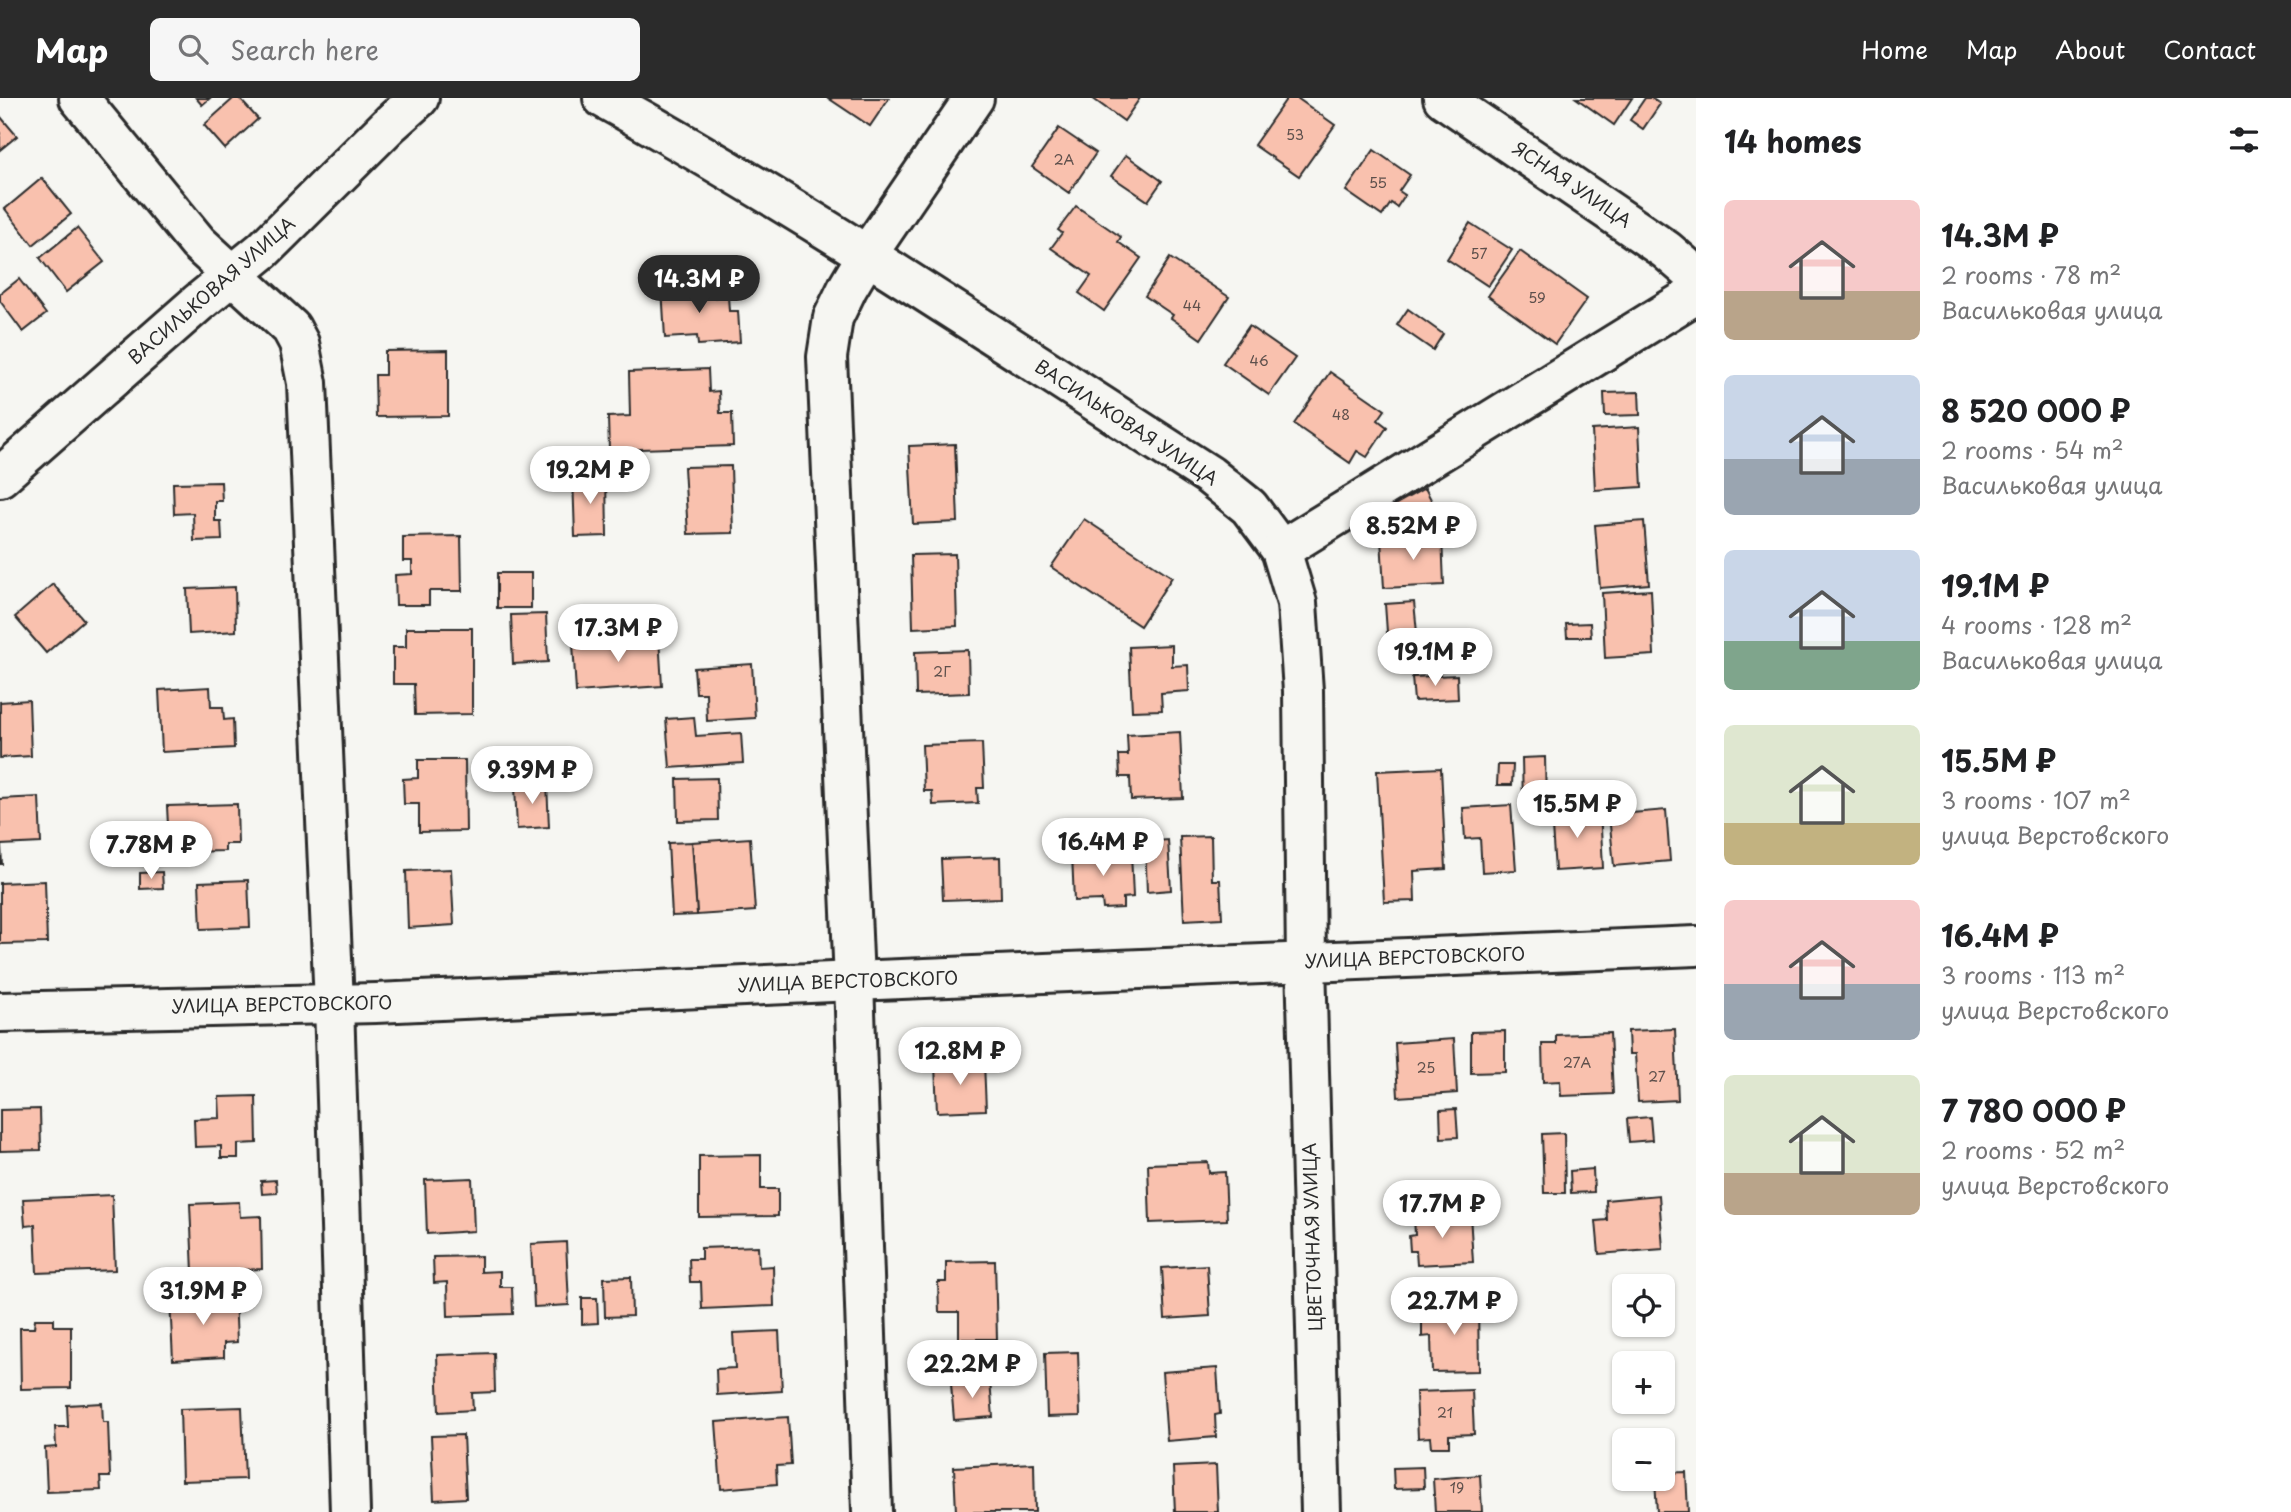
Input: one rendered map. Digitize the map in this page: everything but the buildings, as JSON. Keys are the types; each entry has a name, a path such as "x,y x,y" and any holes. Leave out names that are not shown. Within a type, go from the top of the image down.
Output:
{"street":[{"path":"79,98 198,243 291,327 299,343 307,383 334,1004 350,1512"},
{"name":"ВАСИЛЬКОВАЯ УЛИЦА","path":"0,477 263,250 419,98"},
{"name":"ВАСИЛЬКОВАЯ УЛИЦА","path":"603,98 661,130 867,255 1209,475 1249,507 1281,550 1297,603 1303,691 1306,962"},
{"path":"872,1512 854,981 827,357 834,318 867,255 974,98"},
{"name":"ЯСНАЯ УЛИЦА","path":"1443,98 1666,250 1696,278"},
{"path":"1281,550 1696,294"},
{"name":"УЛИЦА ВЕРСТОВСКОГО","path":"0,1012 334,1004 1696,946"},
{"name":"ЦВЕТОЧНАЯ УЛИЦА","path":"1306,962 1321,1512"}]}
